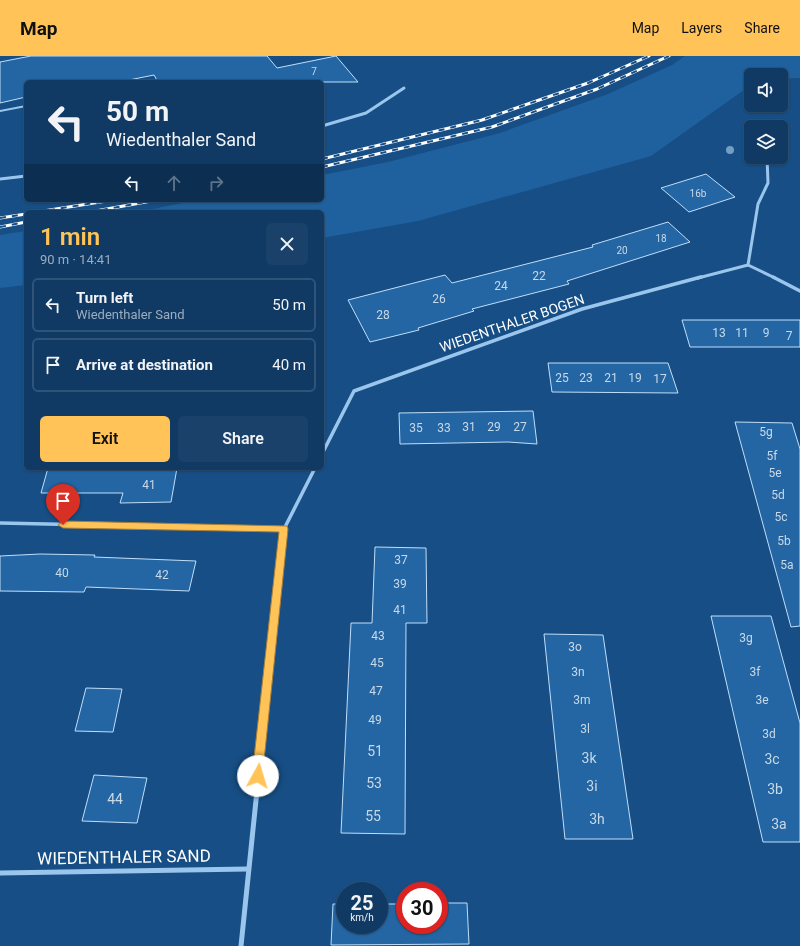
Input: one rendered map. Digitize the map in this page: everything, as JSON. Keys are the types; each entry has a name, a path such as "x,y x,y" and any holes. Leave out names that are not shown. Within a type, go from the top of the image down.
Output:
{"street":[{"path":"324,125 365,115 383,105 404,88"},
{"path":"767,164 768,184 758,204 748,265 800,291"},
{"path":"0,179 24,176"},
{"name":"WIEDENTHALER BOGEN","path":"324,450 354,391 582,309 748,265"},
{"path":"241,946 284,529 314,470"},
{"path":"0,523 284,529"},
{"name":"WIEDENTHALER SAND","path":"0,873 248,869"}],"lane":[{"path":"0,111 24,106"}],"shaded area":[{"path":"685,56 800,56 800,78 788,78 788,68 744,68 744,90 651,156 418,221 324,238 324,210 147,210 188,202 324,202 324,175 388,162 500,133 608,94 672,65"},
{"path":"24,231 24,285 0,288 0,235"}],"building":[{"path":"31,56 267,56 277,68 336,56 358,82 324,82 324,80 157,80 154,75 129,80 24,80 24,97 0,103 0,62"},
{"path":"706,174 735,197 689,212 661,188"},
{"path":"668,222 690,242 567,281 569,284 472,309 474,311 418,328 419,330 370,342 348,300 445,275 452,283 593,247 592,245"},
{"path":"682,320 800,320 800,347 690,347"},
{"path":"548,363 668,363 678,393 552,392"},
{"path":"533,411 537,444 508,442 400,444 399,413"},
{"path":"735,422 792,423 800,449 800,626 791,627"},
{"path":"47,470 177,470 171,502 120,503 123,493 41,493"},
{"path":"375,547 426,548 427,623 406,623 405,834 341,833 351,623 372,623"},
{"path":"40,554 95,555 94,557 196,561 189,591 86,587 84,592 0,591 0,556"},
{"path":"711,616 771,616 800,723 800,842 763,842"},
{"path":"544,634 603,635 633,839 565,839"},
{"path":"86,688 122,689 113,732 75,731"},
{"path":"94,775 147,778 137,823 82,821"},
{"path":"448,903 467,903 469,944 331,945 333,904 336,904 336,934 388,934 388,904 396,904 396,934 448,934"}],"railway":[{"path":"324,159 482,120 588,83 649,56"},
{"path":"324,167 492,127 597,89 669,56"},
{"path":"50,210 100,202"},
{"path":"101,210 146,202"},
{"path":"0,218 24,214"},
{"path":"0,227 24,222"}],"route":[{"path":"63,525 284,529 258,776"}]}
